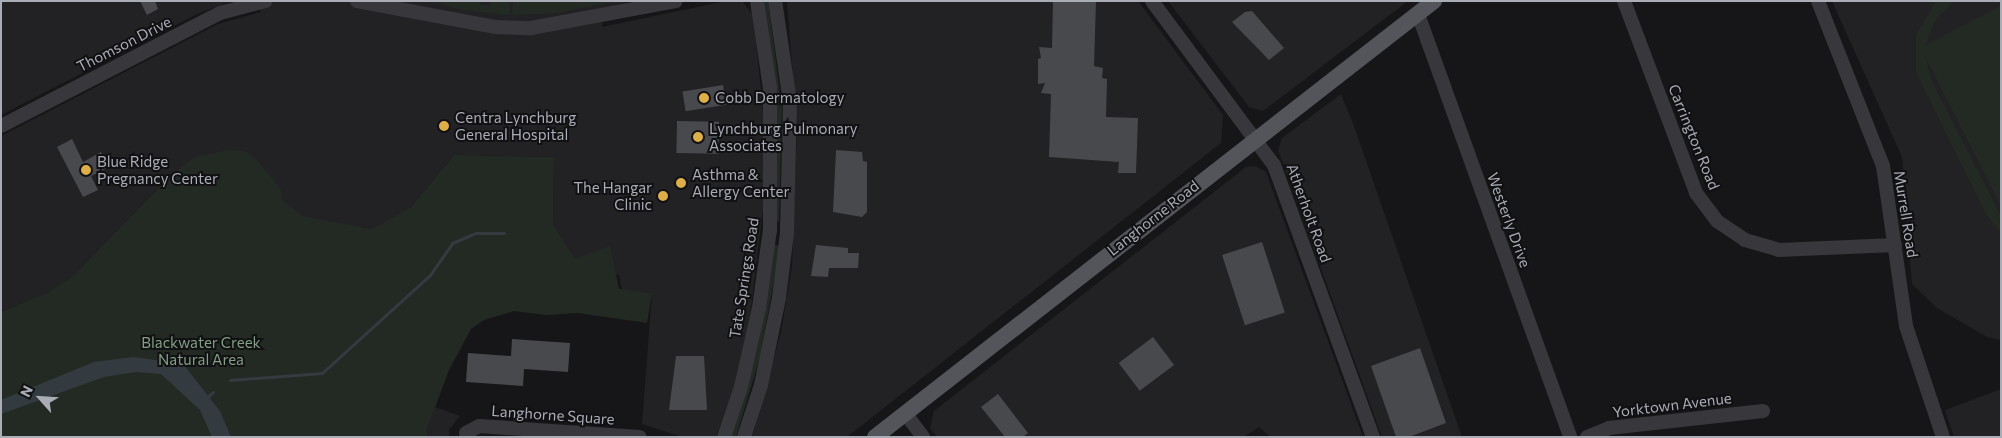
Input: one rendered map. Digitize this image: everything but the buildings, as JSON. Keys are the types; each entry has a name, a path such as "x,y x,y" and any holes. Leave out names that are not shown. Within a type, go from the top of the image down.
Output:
{"main road":[{"name":"Langhorne Road","path":"875,437 1434,1"}],"street":[{"name":"Thomson Drive","path":"1,126 220,13 265,1"},
{"path":"357,1 494,27 531,28 676,1"},
{"name":"Tate Springs Road","path":"724,437 741,387 759,308 770,230 770,88 757,1"},
{"path":"744,437 761,385 777,308 787,233 790,102 775,1"},
{"name":"Atherholt Road","path":"1152,1 1256,138 1274,165 1373,437"},
{"name":"Carrington Road","path":"1624,1 1696,193 1717,221 1745,240 1779,250 1895,245"},
{"name":"Murrell Road","path":"1818,1 1883,166 1906,326 1943,437"},
{"name":"Westerly Drive","path":"1418,14 1570,437"},
{"name":"Yorktown Avenue","path":"1587,437 1609,428 1763,411"},
{"path":"905,413 924,437"},
{"name":"Langhorne Square","path":"466,433 478,426 640,437"}],"shaded area":[{"path":"1,1 232,1 197,14 1,115"},
{"path":"257,1 633,1 604,8 602,27 726,1 743,2 752,14 757,50 765,134 763,208 749,325 736,381 716,437 682,437 642,424 652,293 622,290 619,275 575,260 553,224 554,157 454,155 411,207 372,229 302,217 282,199 170,176 74,275 47,293 1,312 1,136 218,24 261,12"},
{"path":"787,1 1138,1 1223,115 1221,143 847,437 752,437 781,332 792,266 797,130"},
{"path":"1168,1 1408,1 1263,111 1249,107"},
{"path":"1832,1 2001,1 2001,340 1987,337 1937,308 1912,284 1902,157"},
{"path":"1341,94 1354,126 1462,437 1382,437 1278,150 1282,138"},
{"path":"1255,166 1266,172 1363,437 1271,437 1259,427 1243,437 937,437 930,428 934,411 1246,167"},
{"path":"133,357 183,364 220,411 231,437 212,437 200,410 161,374 136,372 104,377 1,414 1,400 94,362"},
{"path":"2001,389 2001,437 1954,437 1945,410"},
{"path":"435,407 460,416 449,430 450,437 428,437 427,429"}],"green space":[{"path":"433,1 480,1 480,5 490,6 491,1 510,2 510,15 461,10"},
{"path":"617,1 556,13 512,15 513,2"},
{"path":"762,1 768,1 782,109 779,222 775,219 776,109"},
{"path":"1936,1 1954,1 1934,22 1926,45 2001,6 2001,206 1925,56 1932,82 2001,216 2001,233 1986,214 1916,72 1916,35"},
{"name":"Blackwater Creek Natural Area","path":"229,150 245,151 257,160 281,190 282,199 302,216 372,229 411,207 454,155 554,157 553,224 575,259 610,246 619,289 652,293 647,323 578,313 546,315 514,311 484,320 471,329 449,370 427,429 428,437 1,437 1,312 47,293 74,275 170,176 195,157"},
{"path":"774,244 779,246 760,357 736,437 730,437"}],"waterway":[{"path":"230,380 322,373 430,275 452,243 476,233 504,233"},
{"path":"206,398 213,392"}],"place":[{"name":"Cobb Dermatology","path":"704,98"},
{"name":"Centra Lynchburg General Hospital","path":"444,126"},
{"name":"Lynchburg Pulmonary Associates","path":"698,137"},
{"name":"Blue Ridge Pregnancy Center","path":"86,170"},
{"name":"Asthma & Allergy Center","path":"681,183"},
{"name":"The Hangar Clinic","path":"663,196"}]}
